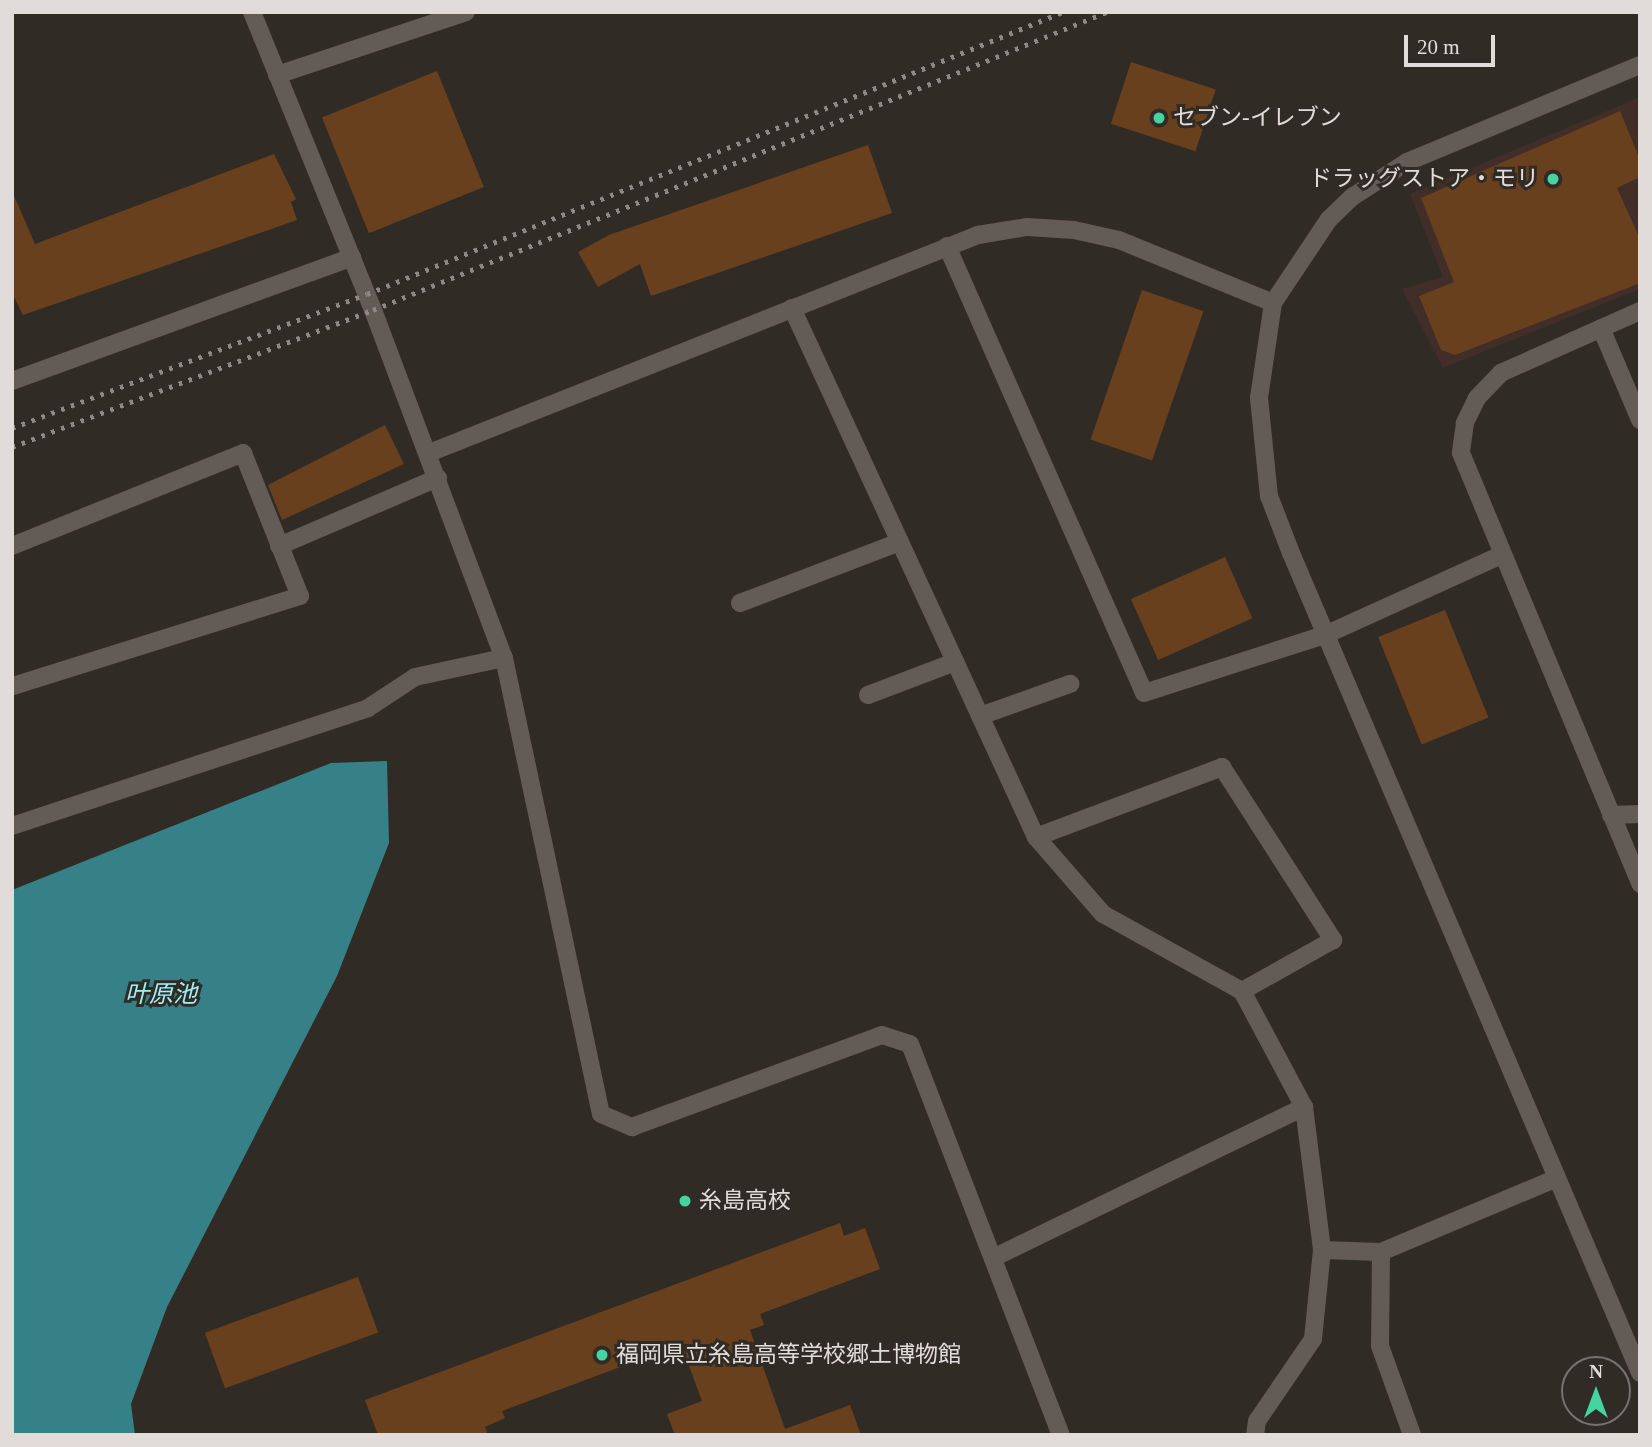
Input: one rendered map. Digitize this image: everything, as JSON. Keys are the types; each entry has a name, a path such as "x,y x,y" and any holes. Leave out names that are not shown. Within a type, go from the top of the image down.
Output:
{"street":[{"path":"252,12 429,453 504,658 601,1114 632,1127 883,1035 910,1044 1061,1435"},
{"path":"277,75 466,12"},
{"path":"1640,65 1407,162 1379,179 1329,219 1273,303 1262,351 1261,454 1269,496 1325,635 1640,1373"},
{"path":"429,453 947,246 1027,227 1074,230 1119,240 1273,303"},
{"path":"947,246 1144,693 1325,635 1501,555"},
{"path":"12,381 352,257"},
{"path":"792,308 1036,837 1103,914 1242,991 1304,1107 1322,1250 1313,1339 1256,1422 1255,1435"},
{"path":"1640,311 1501,373 1477,397 1465,423 1461,453 1501,555 1640,884"},
{"path":"1601,327 1640,420"},
{"path":"12,546 243,453 300,596 12,686"},
{"path":"279,546 438,478"},
{"path":"740,603 900,542"},
{"path":"12,826 368,708 415,677 504,658"},
{"path":"869,695 955,662"},
{"path":"980,716 1070,684"},
{"path":"1036,837 1222,767 1334,940 1242,991"},
{"path":"1611,815 1640,814"},
{"path":"993,1258 1304,1107"},
{"path":"1322,1250 1381,1252 1555,1179"},
{"path":"1381,1252 1380,1346 1412,1435"}],"shaded area":[{"path":"1640,97 1640,289 1443,368 1402,289 1443,277 1410,194"}],"water":[{"name":"叶原池","path":"387,761 389,843 337,976 167,1307 131,1404 135,1435 12,1435 12,890 331,763"}],"building":[{"path":"1131,62 1216,90 1196,151 1111,124"},
{"path":"437,71 484,187 369,233 322,117"},
{"path":"1620,111 1640,160 1640,177 1617,188 1640,239 1640,283 1455,355 1441,350 1419,296 1454,282 1421,198"},
{"path":"868,145 892,213 651,296 640,264 598,287 578,252 609,235"},
{"path":"274,154 296,199 291,202 297,220 23,315 12,293 12,191 35,244"},
{"path":"1142,290 1203,311 1152,461 1091,439"},
{"path":"385,425 404,464 282,520 268,485"},
{"path":"1225,557 1252,618 1158,660 1131,599"},
{"path":"1445,610 1488,718 1422,745 1378,637"},
{"path":"840,1223 844,1236 865,1228 880,1269 760,1314 764,1325 750,1330 785,1429 850,1405 861,1435 675,1435 667,1414 702,1401 685,1355 662,1363 658,1353 502,1411 505,1418 485,1427 488,1435 378,1435 365,1400"},
{"path":"358,1277 378,1332 225,1388 205,1333"}],"railway":[{"path":"12,428 367,294 1063,12"},
{"path":"12,447 373,310 1107,12"}],"place":[{"name":"セブン-イレブン","path":"1159,118"},
{"name":"ドラッグストア・モリ","path":"1553,179"},
{"name":"糸島高校","path":"685,1201"},
{"name":"福岡県立糸島高等学校郷土博物館","path":"602,1355"}]}
